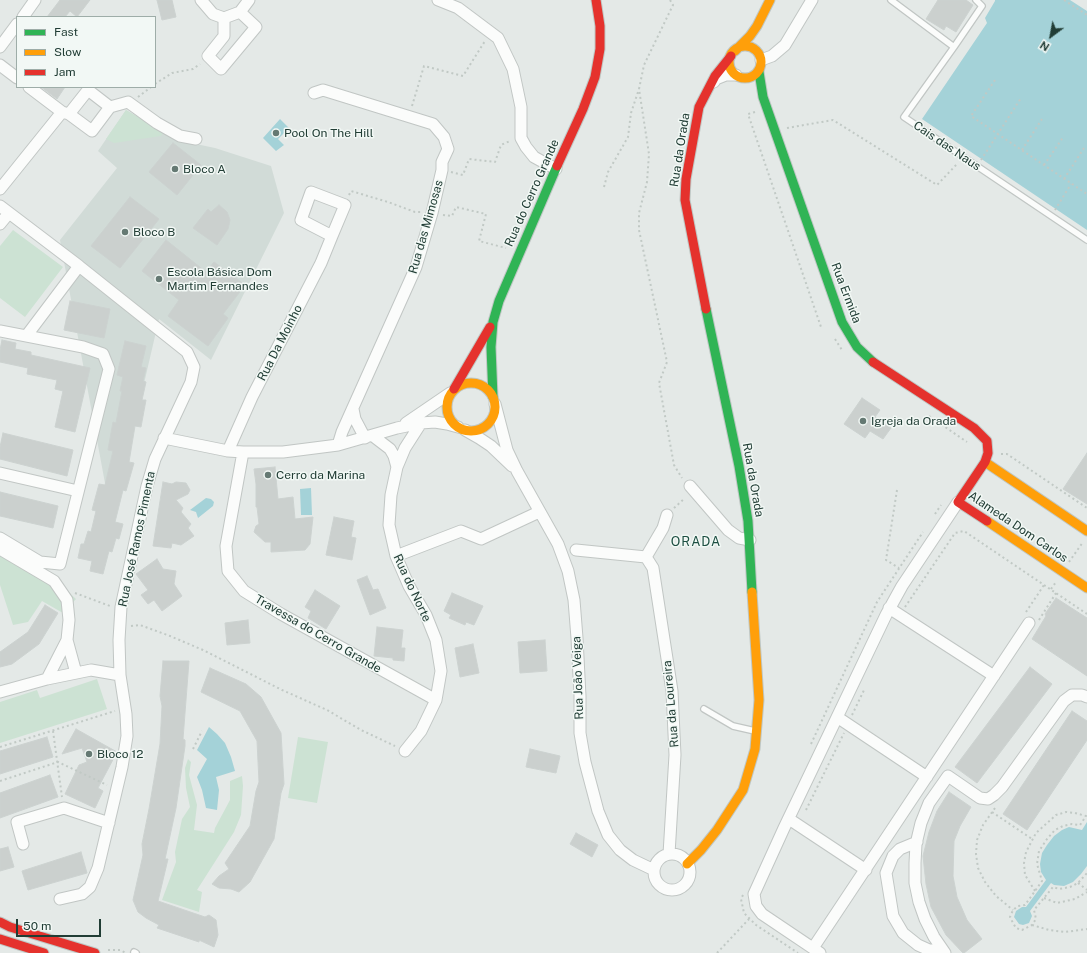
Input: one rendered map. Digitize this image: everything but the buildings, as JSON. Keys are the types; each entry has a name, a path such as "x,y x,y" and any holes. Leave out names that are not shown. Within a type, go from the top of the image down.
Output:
{"street":[{"path":"24,16 36,0"},
{"path":"201,0 213,14 224,18 240,12 249,0"},
{"path":"438,0 458,8 498,38 513,69 521,107 521,137 526,147 534,157 556,169"},
{"name":"Rua do Cerro Grande","path":"494,401 491,347 493,322 499,300 544,193 583,109 595,77 600,49 600,26 596,0"},
{"path":"763,97 759,72 761,64 755,42 757,26 770,0"},
{"path":"763,97 752,84 733,72 730,65 732,54 739,48 751,47 758,55 772,56 781,49 812,0"},
{"path":"224,18 224,36 208,56 221,69 256,28 240,12"},
{"path":"0,47 16,25"},
{"name":"Rua da Orada","path":"687,864 701,850 717,830 731,811 743,790 755,749 758,731 759,700 750,540 739,466 685,200 686,179 699,107 715,76 757,26"},
{"path":"0,65 16,77"},
{"path":"709,87 716,79 726,75 750,78 759,72"},
{"path":"30,88 92,131 110,107 128,102 157,123 180,136 196,139"},
{"path":"0,189 88,90 110,107"},
{"name":"Rua das Mimosas","path":"314,94 323,90 433,124 444,137 448,149 442,162 442,170 432,213 416,267 342,432 338,445"},
{"name":"Rua Ermida","path":"763,97 842,322 854,341 870,360 974,428 987,441 988,453"},
{"path":"332,236 301,220 311,192 345,206"},
{"name":"Rua José Ramos Pimenta","path":"0,206 79,266 187,352 194,367 191,382 155,459 147,486 121,610 119,640 120,675 125,708 126,736 122,768 98,868 90,887 82,894 60,899"},
{"name":"Rua Da Moinho","path":"228,451 252,397 321,263 345,206"},
{"path":"0,224 9,213"},
{"path":"27,335 79,266"},
{"path":"493,322 447,400 446,408 452,423 491,446 517,471"},
{"path":"0,331 83,347 103,354 109,369 60,564 40,562 0,538"},
{"path":"164,438 228,451 283,452 338,445 397,428 421,423 435,422 462,429 478,430 489,423 495,411 494,401 489,390 476,382 460,384 416,417 397,428"},
{"name":"Rua João Veiga","path":"494,401 507,450 539,512 558,544 568,571 577,638 580,733 585,762 598,811 608,835 620,850 633,860 654,870"},
{"path":"353,410 355,419 369,437 390,449 397,467"},
{"name":"Rua do Norte","path":"405,751 421,730 436,700 441,670 436,640 426,615 409,586 396,556 389,525 391,495 397,467 405,448 421,423"},
{"name":"Travessa do Cerro Grande","path":"243,452 226,546 228,571 244,592 436,700"},
{"path":"988,453 985,462 1087,531"},
{"name":"Alameda Dom Carlos","path":"985,462 958,502 1087,588"},
{"path":"0,473 78,491"},
{"path":"691,488 728,530 739,538 750,540"},
{"path":"958,502 902,586 837,717 754,894 756,906 762,914 817,951 866,870 1030,620"},
{"path":"396,556 461,531 481,539 539,512"},
{"path":"576,550 646,557 662,528 667,515"},
{"path":"0,549 54,581 67,600 69,620 68,640 76,673"},
{"name":"Rua da Loureira","path":"646,557 653,568 672,691 675,756 670,854"},
{"path":"890,608 994,676"},
{"path":"47,679 68,640"},
{"path":"0,692 47,679 91,670 120,675"},
{"path":"944,951 934,937 919,902 915,883 917,842 921,823 929,803 948,776 980,798 988,799 994,795 1002,787 1064,702 1072,695 1082,695 1087,697"},
{"path":"837,717 927,777"},
{"path":"23,844 17,822 64,808 109,823"},
{"path":"789,819 866,870"},
{"path":"917,842 900,849 893,856 886,872 893,916 904,933 918,945 930,950 944,951"},
{"path":"670,854 680,856 687,864 689,874 686,883 672,890 658,884 654,870 657,861 665,855 670,854"},
{"path":"0,922 10,927 95,953"},
{"path":"0,939 44,953"}],"lane":[{"path":"891,0 954,47 982,6 976,0"},
{"name":"Cais das Naus","path":"954,47 904,117 1087,240"},
{"path":"704,709 733,726 758,731"}],"path":[{"path":"604,187 608,172 628,137 631,113 639,89 644,65 673,5 670,0"},
{"path":"1064,0 1087,15"},
{"path":"409,116 424,66 463,76 490,32"},
{"path":"156,83 172,73 193,69 208,56"},
{"path":"995,80 971,116 1071,184 1086,192"},
{"path":"128,102 149,88"},
{"path":"639,89 649,154 647,182 639,213 639,230 667,362 659,383 674,465 691,488 667,515"},
{"path":"981,160 1021,98"},
{"path":"760,110 748,114 821,327"},
{"path":"1022,150 1042,119"},
{"path":"775,131 801,124 832,120 937,185 964,157"},
{"path":"1044,165 1064,136"},
{"path":"442,170 463,175 469,159 495,162 501,145 521,137"},
{"path":"1064,179 1084,148"},
{"path":"1055,210 1071,184"},
{"path":"345,206 351,191 415,212 452,216 456,207 486,214 478,241 520,251"},
{"path":"988,453 1007,454 1087,508"},
{"path":"897,490 886,560 899,568"},
{"path":"900,615 955,533 964,531 1087,614"},
{"path":"1030,620 1044,585"},
{"path":"77,593 121,610"},
{"path":"1030,620 1056,593"},
{"path":"120,626 140,625 203,650 282,690 327,710 361,730 405,751"},
{"path":"798,826 866,684"},
{"path":"0,747 125,708"},
{"path":"53,731 64,808"},
{"path":"193,749 202,731"},
{"path":"0,781 58,762 117,790"},
{"path":"997,805 983,825 976,840 978,868 985,882 996,896 1013,910"},
{"path":"992,812 1032,839"},
{"path":"1035,891 1025,875 1024,863 1026,852 1032,839 1045,824 1056,815 1066,812 1075,812 1086,815 1080,825 1063,826 1055,830 1039,851 1037,864 1042,881 1035,891 1024,905 1018,906 1013,910 1010,917 1016,928 1022,930 1032,925 1036,919 1034,910 1053,887 1059,889 1070,887 1078,883 1087,873"},
{"path":"1044,898 1057,902 1075,899 1087,891 1078,883"},
{"path":"717,953 750,919"},
{"path":"1032,925 1048,930 1065,932 1087,929"},
{"path":"120,950 126,953"}],"shaded area":[{"name":"Escola Básica Dom Martim Fernandes","path":"126,110 177,140 215,148 271,166 284,213 211,360 159,319 112,521 60,240 117,168 98,151"}],"green space":[{"path":"126,110 164,132 161,136 114,143 106,139"},
{"path":"13,230 63,267 25,317 0,298 0,246"},
{"path":"0,541 49,574 76,599 63,613 42,601 28,622 13,625 0,585"},
{"path":"97,679 107,709 0,743 0,702 37,690 40,698"},
{"path":"298,737 328,742 317,803 288,798"},
{"path":"188,759 191,762 189,775 197,805 194,830 214,833 215,828 230,800 230,781 242,776 243,786 241,815 234,832 197,890 202,892 199,912 162,900 176,862 175,852 182,819 190,807 186,788 185,768"}],"water":[{"path":"995,0 1070,0 1087,11 1087,230 922,119 987,23 985,18"},
{"name":"Pool On The Hill","path":"280,119 289,128 278,139 284,145 276,151 263,138"},
{"path":"311,488 312,515 301,515 300,489"},
{"path":"206,498 211,499 214,502 213,506 198,518 196,512 190,510"},
{"path":"209,727 225,743 235,771 216,777 219,790 217,810 206,808 197,777 207,759 197,750"},
{"path":"1087,822 1087,866 1073,882 1064,886 1054,885 1051,883 1030,911 1032,916 1029,923 1023,925 1019,924 1014,917 1016,911 1022,907 1026,907 1046,880 1041,872 1040,864 1042,853 1047,845 1054,836 1062,830 1069,827 1082,830"}],"traffic: fast":[{"path":"759,72 763,97 842,322 857,347 873,362"},
{"path":"493,397 491,347 493,322 499,301 557,166"},
{"path":"706,309 739,466 748,521 752,592"}],"traffic: slow":[{"path":"735,51 750,36 757,26 770,0"},
{"path":"745,46 751,47 758,53 761,62 760,68 754,75 745,78 739,77 732,71 729,62 730,56 736,49 745,46"},
{"path":"466,383 476,383 485,387 491,393 495,402 495,407 495,412 491,421 485,427 476,431 466,431 457,427 451,421 447,412 447,402 451,393 457,387 466,383"},
{"path":"985,462 1087,531"},
{"path":"987,521 1087,588"},
{"path":"687,864 701,850 717,830 743,790 755,749 759,700 752,592"}],"traffic: jam":[{"path":"557,166 583,109 595,77 600,49 600,26 596,0"},
{"path":"706,309 685,200 686,179 699,107 715,76 731,56"},
{"path":"454,389 490,327"},
{"path":"873,362 974,428 987,441 988,453 985,462 958,502 987,521"},
{"path":"0,922 10,927 95,953"},
{"path":"0,939 44,953"}],"place":[{"name":"Pool On The Hill","path":"276,133"},
{"name":"Bloco A","path":"175,169"},
{"name":"Bloco B","path":"125,232"},
{"name":"Escola Básica Dom Martim Fernandes","path":"159,279"},
{"name":"Igreja da Orada","path":"863,421"},
{"name":"Cerro da Marina","path":"268,475"},
{"name":"Bloco 12","path":"89,754"}],"district":[{"name":"ORADA","path":"696,542"}]}
